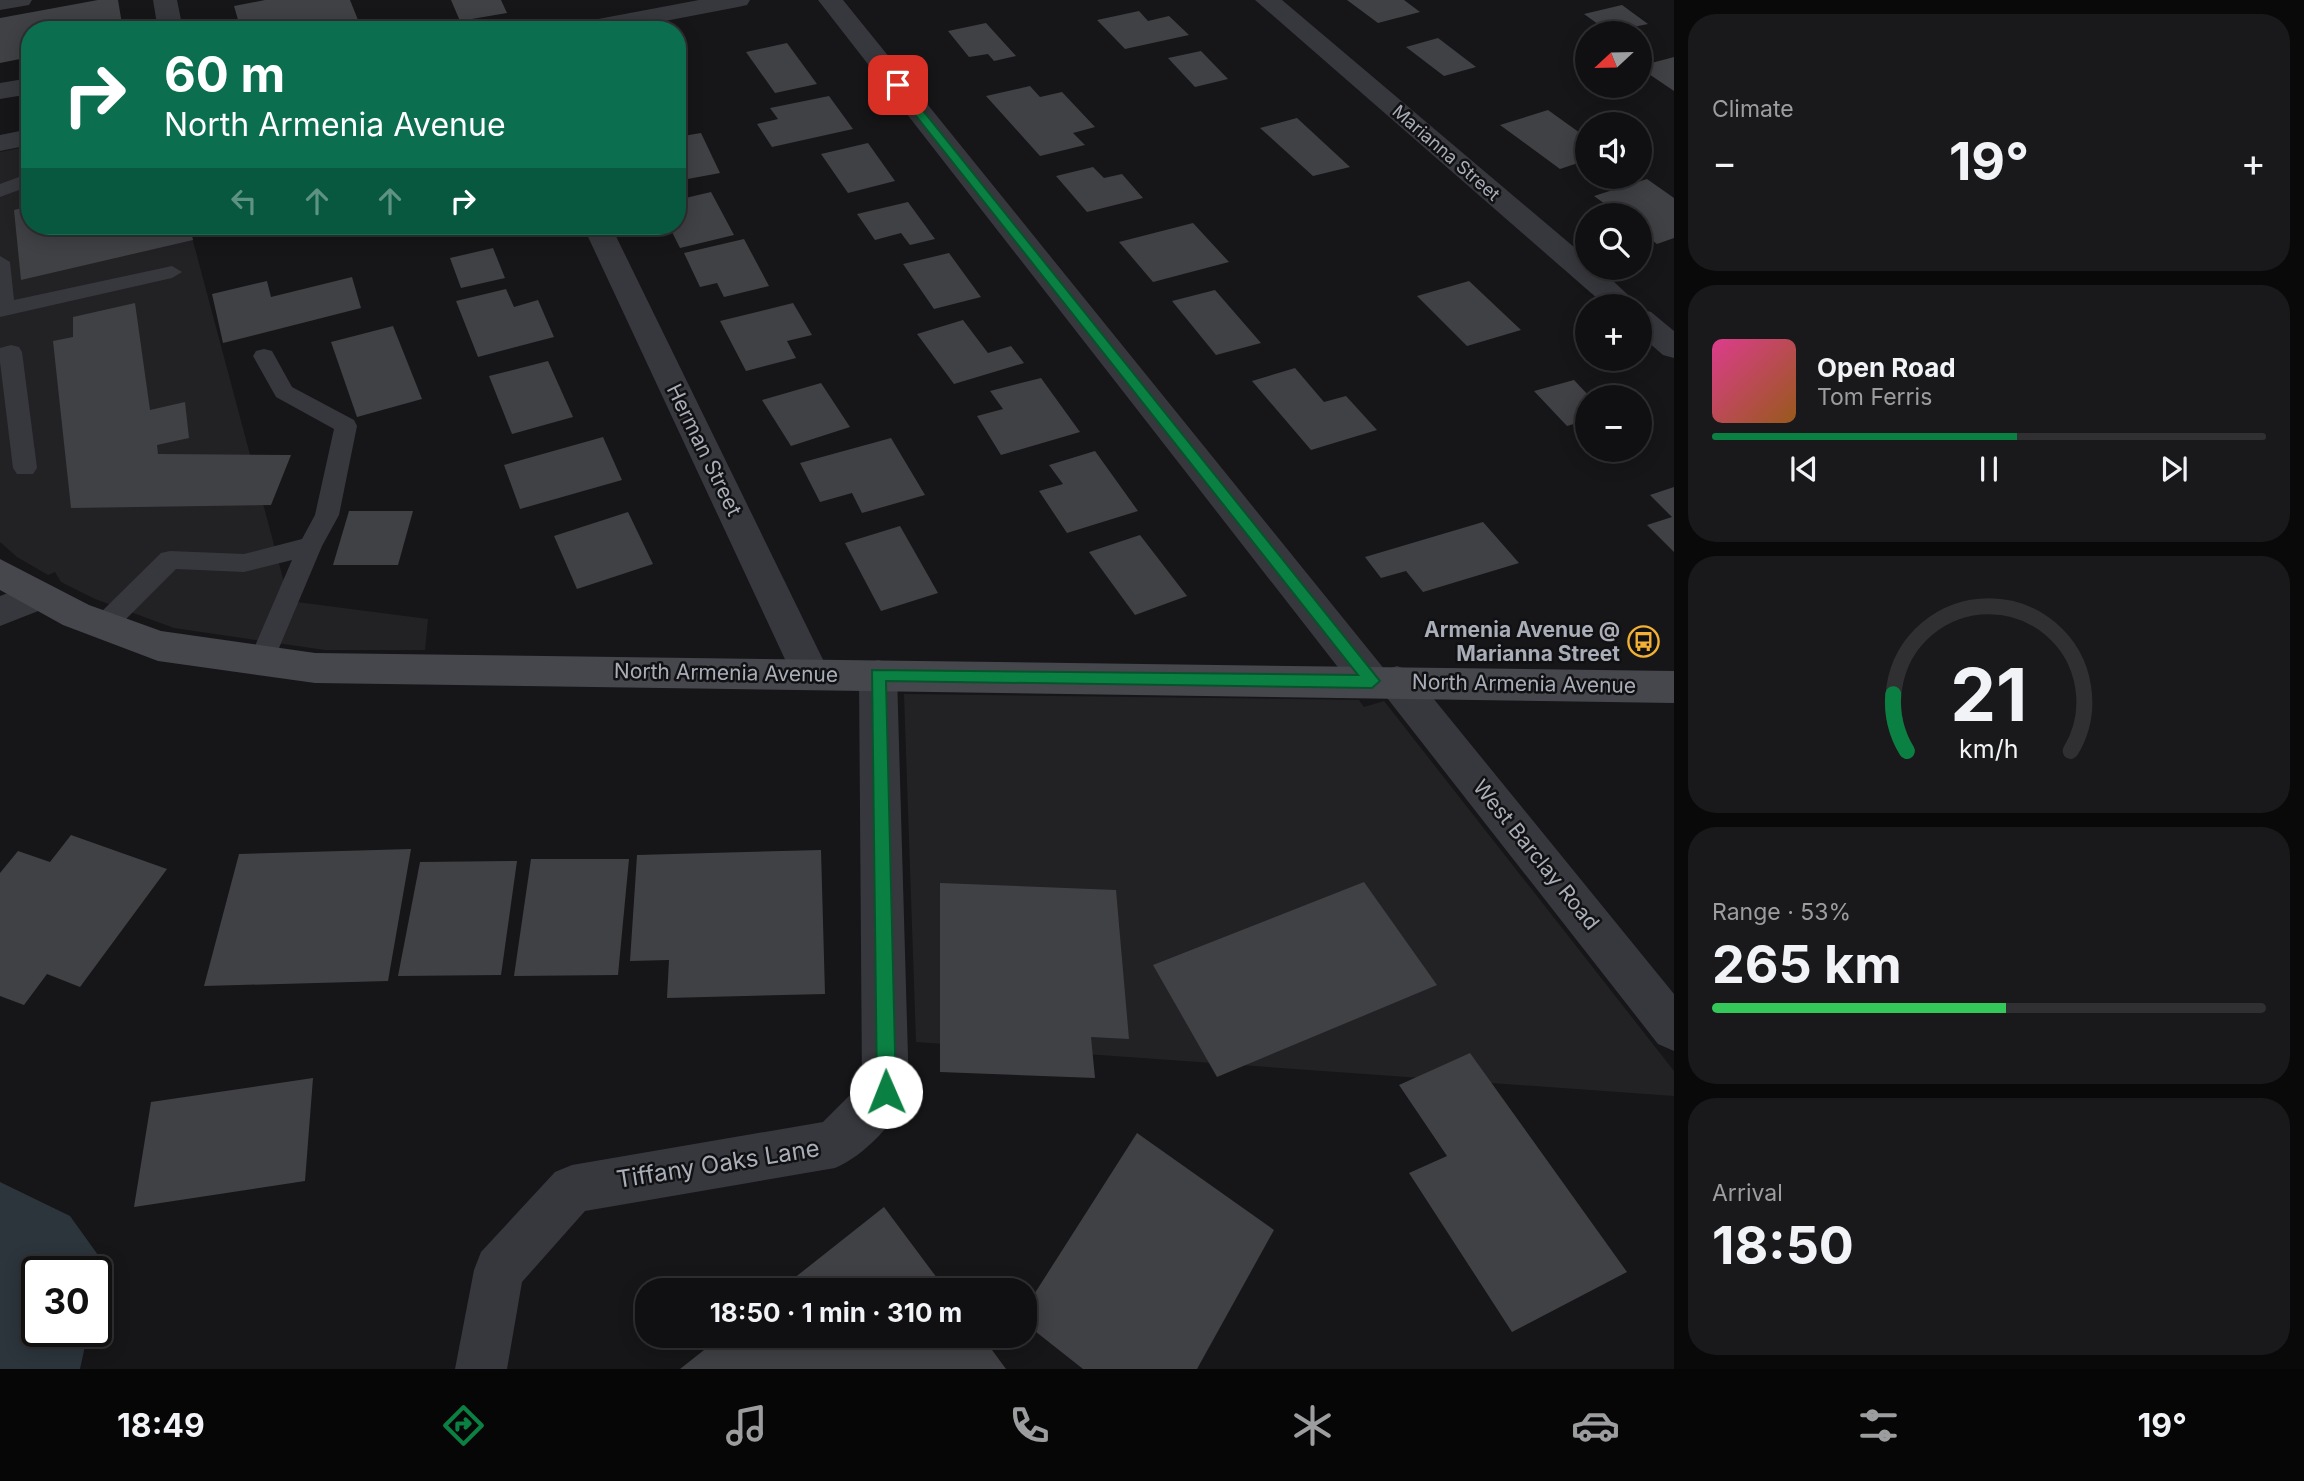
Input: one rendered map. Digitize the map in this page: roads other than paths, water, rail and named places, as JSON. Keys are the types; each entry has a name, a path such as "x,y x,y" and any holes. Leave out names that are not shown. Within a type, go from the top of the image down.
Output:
{"main road":[{"name":"North Armenia Avenue","path":"0,573 38,596 158,646 315,668 1674,687"}],"street":[{"path":"0,3 20,0"},
{"path":"165,0 169,21"},
{"path":"589,21 738,0"},
{"name":"West Barclay Road","path":"830,0 1385,682 1674,1029"},
{"name":"Marianna Street","path":"1267,0 1611,294"},
{"path":"0,91 21,88"},
{"path":"0,143 21,139"},
{"name":"Herman Street","path":"601,235 811,674"},
{"path":"1652,329 1674,348"},
{"path":"0,612 38,596"},
{"name":"Tiffany Oaks Lane","path":"481,1369 499,1270 572,1189 835,1144 886,1092 878,675"}],"lane":[{"path":"0,191 21,183"},
{"path":"0,262 2,309 172,272"},
{"path":"0,355 11,352 25,468"},
{"path":"262,660 310,546 327,515 346,426 284,391 264,356"},
{"path":"104,625 170,560 244,563 310,546"}],"place":[{"name":"Armenia Avenue @ Marianna Street","path":"1643,642"}]}
